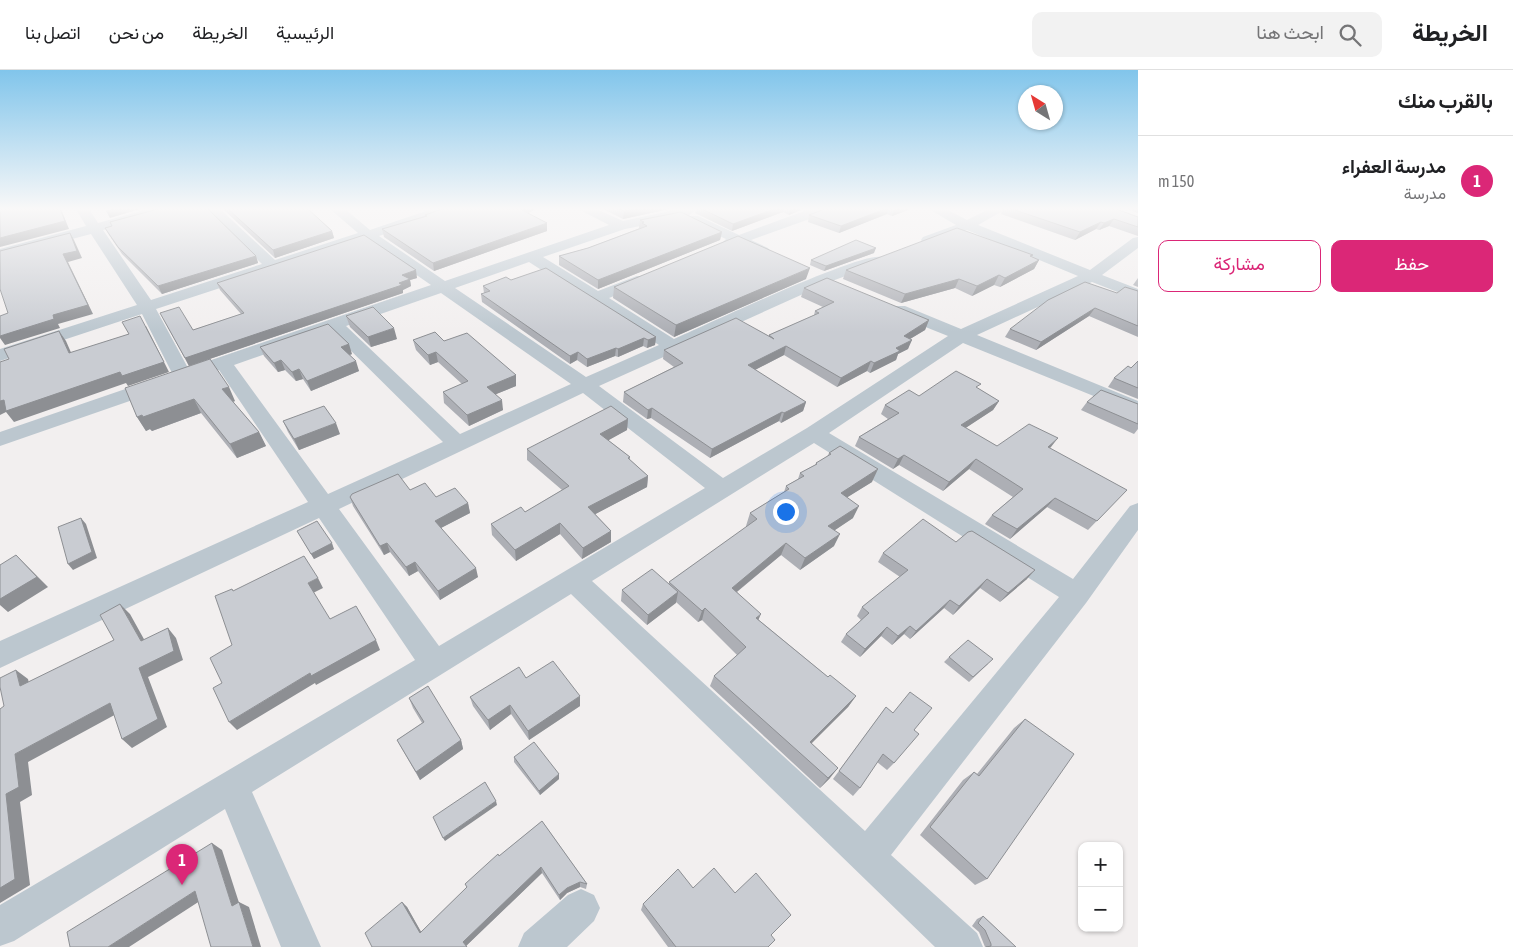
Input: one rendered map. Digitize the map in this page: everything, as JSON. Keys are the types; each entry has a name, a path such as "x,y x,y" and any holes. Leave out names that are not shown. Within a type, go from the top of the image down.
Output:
{"street":[{"path":"0,254 15,250"},
{"path":"108,250 146,306 183,377"},
{"path":"256,250 272,265"},
{"path":"0,355 318,250"},
{"path":"390,250 584,385 722,489"},
{"path":"0,439 552,250"},
{"path":"760,250 781,259"},
{"path":"0,655 324,507 584,385 826,278 901,250"},
{"path":"1028,250 1138,294"},
{"path":"0,927 814,433 961,336 1091,276 1126,250"},
{"path":"532,257 673,346"},
{"path":"598,297 653,274"},
{"path":"889,306 1138,408"},
{"path":"335,325 458,444"},
{"path":"223,363 434,664"},
{"path":"814,433 1076,595"},
{"path":"867,857 1076,595 1138,512"},
{"path":"572,579 963,947"},
{"path":"233,786 301,947"},
{"path":"538,947 581,908"}],"building":[{"path":"77,250 63,254 88,305 53,315 54,319 0,336 0,316 8,313 0,289 0,251"},
{"path":"121,250 250,250 256,256 158,286"},
{"path":"318,250 386,250 416,270 402,275 410,279 399,283 402,285 185,358 160,313 179,307 193,330 244,313 217,283"},
{"path":"413,250 470,250 433,263"},
{"path":"581,250 676,250 598,280 559,256"},
{"path":"704,250 769,250 810,268 676,325 614,287"},
{"path":"834,250 871,250 826,266 811,260"},
{"path":"899,250 1019,250 1033,255 1030,256 1039,260 1005,278 999,275 977,286 959,279 905,294 846,270"},
{"path":"546,268 656,337 648,340 644,338 587,359 578,352 570,356 481,294 490,291 483,286 506,277 511,280"},
{"path":"827,278 929,320 904,336 912,340 896,348 900,351 874,363 871,361 841,378 786,346 748,365 806,402 784,413 782,412 712,449 652,408 648,410 624,392 683,363 664,350 736,318 774,339 769,335 819,313 815,311 834,302 804,288"},
{"path":"1085,282 1117,293 1125,287 1138,291 1138,326 1095,308 1041,342 1010,329 1048,300"},
{"path":"373,307 394,328 368,337 346,316"},
{"path":"140,316 164,362 122,376 120,372 6,411 4,400 0,401 0,362 9,359 4,349 59,331 69,353 129,334 122,322"},
{"path":"328,324 349,344 341,347 356,361 307,381 299,369 292,372 281,360 274,363 260,347"},
{"path":"435,332 444,341 467,333 516,375 487,387 502,400 467,415 443,392 468,381 436,352 428,355 413,340"},
{"path":"210,359 229,387 222,389 259,432 230,444 194,399 143,417 142,415 137,417 125,388"},
{"path":"1138,361 1138,388 1114,378 1128,366 1131,368"},
{"path":"956,371 981,384 976,387 999,401 961,425 997,446 1029,424 1058,438 1048,447 1127,490 1097,521 1055,498 1017,529 992,515 1023,489 976,459 949,482 904,455 898,459 859,437 899,413 885,405 909,390 919,396"},
{"path":"1101,390 1138,404 1138,424 1087,402"},
{"path":"324,406 336,423 294,439 283,421"},
{"path":"611,406 628,419 600,434 630,457 628,458 648,476 588,507 611,531 583,548 560,523 515,550 491,524 521,507 525,512 569,486 527,449"},
{"path":"840,446 878,469 841,493 859,506 828,526 840,534 805,558 786,543 732,588 761,614 756,618 828,677 830,675 856,696 810,742 838,768 828,778 714,676 746,647 705,608 702,611 669,582 757,519 750,513 789,489 786,486 804,476 800,473 817,464"},
{"path":"398,474 410,490 425,483 436,497 455,488 468,503 435,521 476,568 438,591 415,562 406,567 387,543 380,546 350,497 352,494"},
{"path":"81,518 92,552 68,564 58,527"},
{"path":"923,519 956,542 972,531 1035,570 1008,593 987,579 959,606 950,600 916,631 910,626 898,636 887,627 865,649 846,634 869,613 862,607 908,570 883,553"},
{"path":"317,521 332,543 311,554 297,531"},
{"path":"16,555 37,577 0,599 0,565"},
{"path":"304,556 318,578 308,583 330,619 356,606 376,640 311,676 310,673 229,722 213,688 222,683 210,658 232,645 215,596 232,589 233,591"},
{"path":"652,569 678,592 648,615 622,590"},
{"path":"120,604 141,641 168,628 174,651 139,668 158,719 122,739 110,703 15,754 19,787 6,794 15,879 0,888 0,709 4,706 0,678 16,670 20,686 114,640 100,615"},
{"path":"968,640 993,659 973,677 949,657"},
{"path":"553,661 580,696 528,731 510,705 488,720 470,697 519,667 526,678"},
{"path":"428,686 461,740 416,772 397,740 424,722 409,698"},
{"path":"910,692 932,708 914,730 919,734 894,763 883,754 860,788 839,771 886,707 893,713"},
{"path":"1025,719 1074,754 987,879 930,827 974,772 979,776"},
{"path":"534,742 559,774 539,791 514,757"},
{"path":"485,782 496,801 443,838 433,817"},
{"path":"542,821 587,884 580,882 567,888 559,895 541,867 463,942 467,947 372,947 365,933 402,902 420,933 467,887 465,884 498,854 499,856"},
{"path":"212,843 232,906 239,902 253,947 211,947 195,891 108,947 70,947 67,932"},
{"path":"714,868 735,893 756,873 791,915 771,935 775,940 768,947 676,947 643,904 678,869 693,888"},
{"path":"983,916 1016,947 986,947 991,946 991,944 985,930 978,923"}],"place":[{"name":"مدرسة العفراء","path":"182,885"}]}
